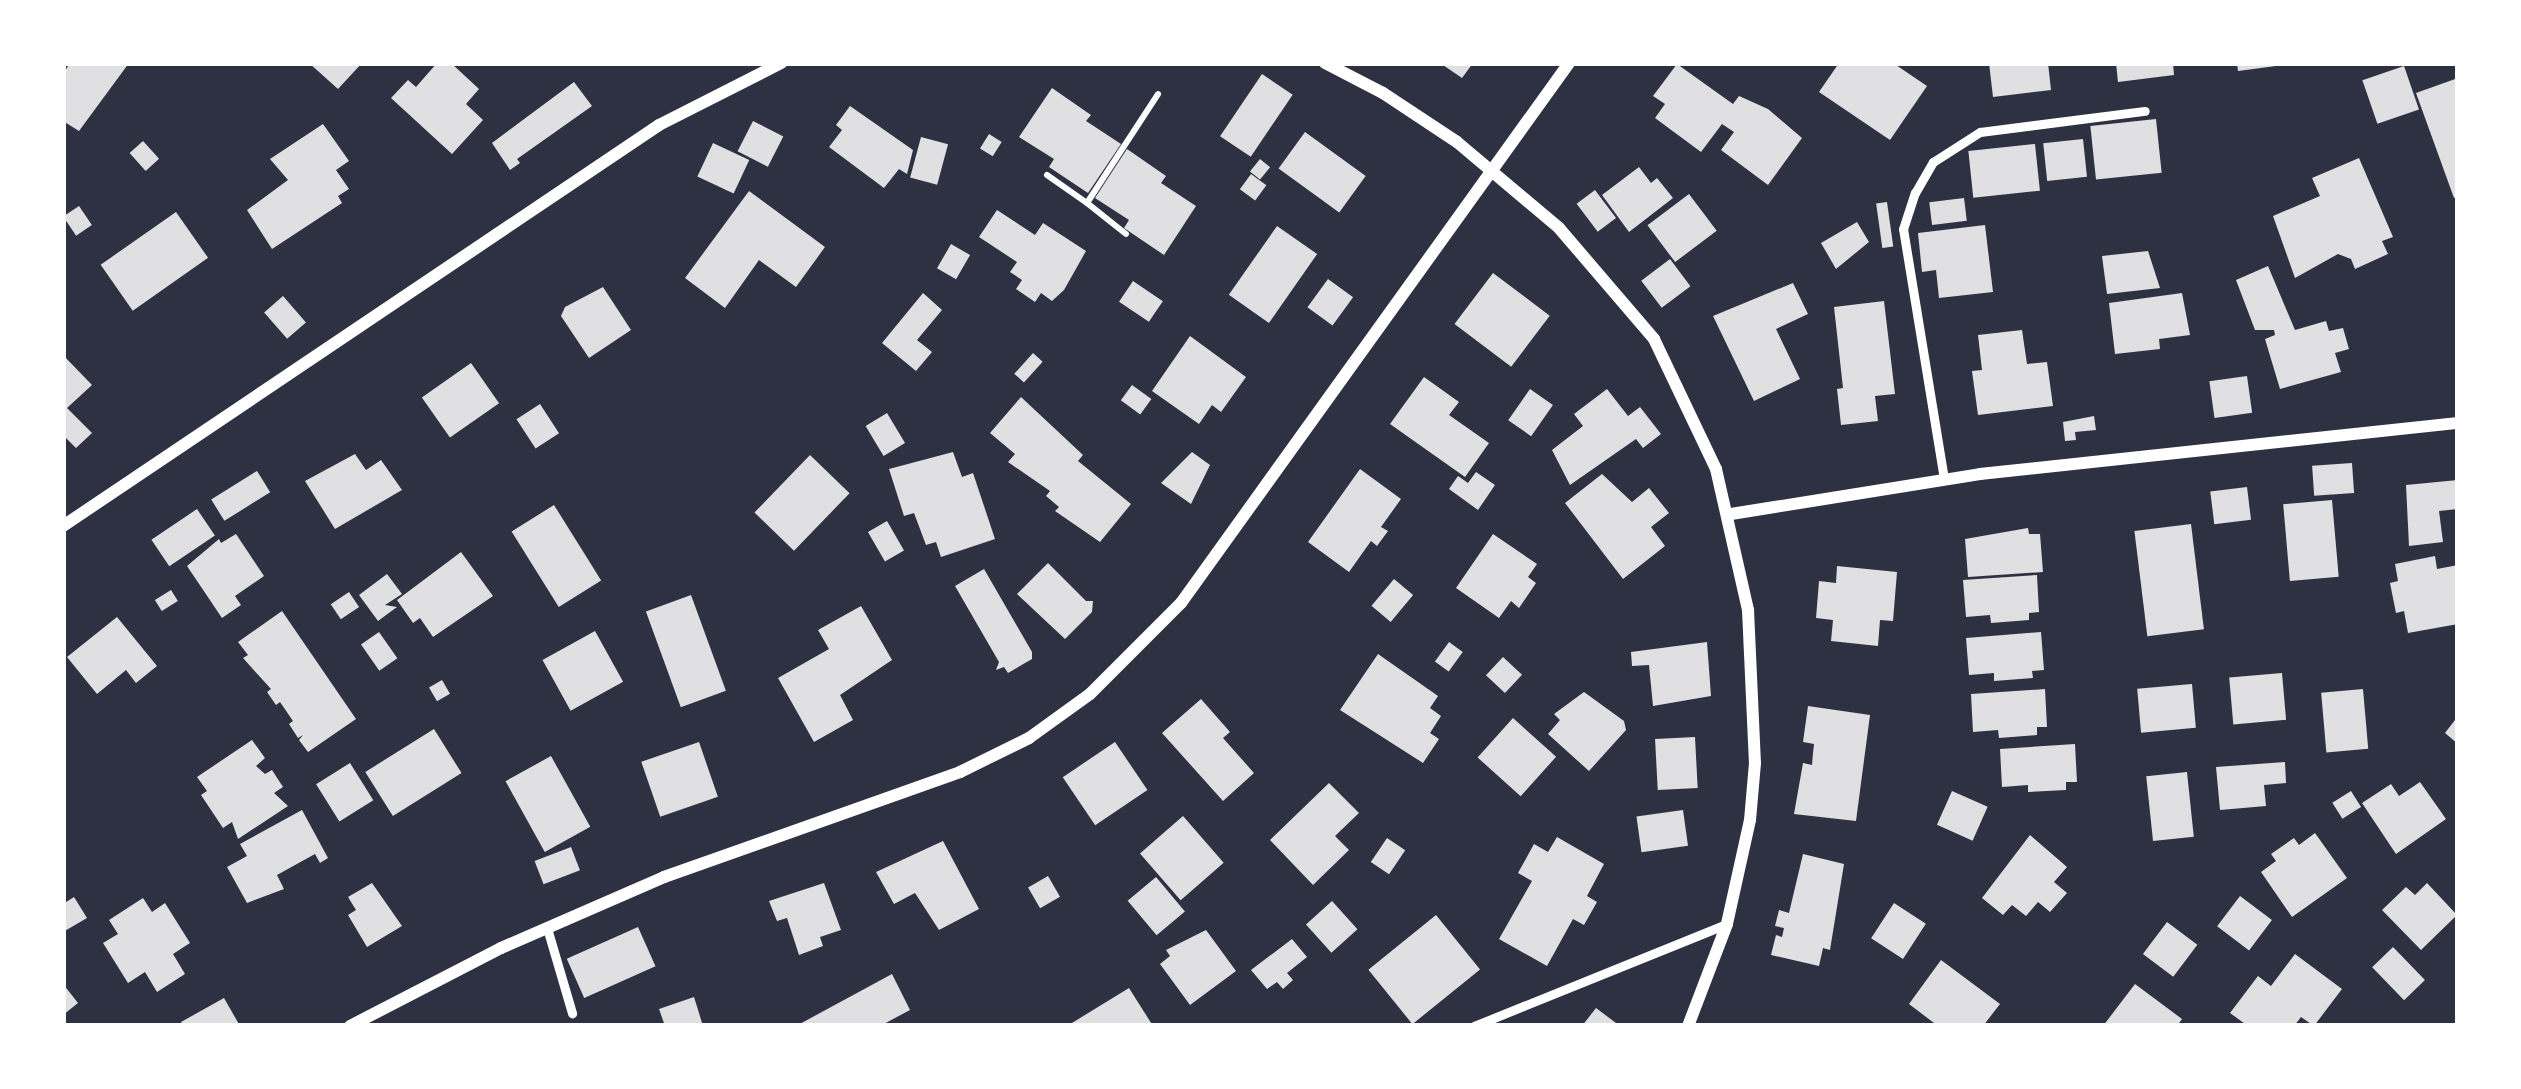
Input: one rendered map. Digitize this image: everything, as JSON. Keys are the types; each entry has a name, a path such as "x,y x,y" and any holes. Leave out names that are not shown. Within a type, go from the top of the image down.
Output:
{"street":[{"path":"63,526 659,125 781,63"},
{"path":"1324,63 1383,93 1493,171 1559,228 1654,339 1716,469 1731,514 1753,660 1755,763 1750,820 1727,924 1688,1026"},
{"path":"350,1026 547,928 682,870 961,772 1029,738 1090,694 1181,603 1569,63"},
{"path":"1731,514 1944,479 2458,423"}],"lane":[{"path":"1944,479 1903,229 1915,193 1933,162 1980,132 2144,111"},
{"path":"1474,1026 1727,924"},
{"path":"547,928 572,1013"}],"path":[{"path":"1087,203 1158,94"},
{"path":"1047,175 1126,234"}],"building":[{"path":"70,63 129,63 79,131 63,121 63,74"},
{"path":"309,63 362,63 338,89"},
{"path":"437,63 451,63 479,89 466,104 483,120 452,154 391,98 408,80 416,87"},
{"path":"1440,63 1473,63 1462,78"},
{"path":"1839,63 1893,63 1927,86 1890,140 1819,92"},
{"path":"1989,63 2048,63 2051,90 1993,97"},
{"path":"2116,63 2173,63 2174,75 2118,82"},
{"path":"2237,63 2276,63 2276,66 2238,71"},
{"path":"1677,64 1733,104 1739,96 1768,109 1802,138 1768,185 1721,150 1734,132 1722,124 1701,152 1655,118 1665,104 1653,96"},
{"path":"2404,66 2419,109 2377,124 2362,80"},
{"path":"1262,74 1293,95 1251,157 1220,136"},
{"path":"2458,78 2458,196 2454,198 2416,93"},
{"path":"574,82 592,106 517,159 520,163 510,170 492,143"},
{"path":"1052,88 1091,115 1086,121 1121,144 1088,193 1049,167 1054,159 1019,137"},
{"path":"850,106 913,150 907,174 899,169 884,188 829,147 842,130 836,125"},
{"path":"2156,119 2162,173 2096,180 2090,126"},
{"path":"753,121 783,136 768,167 738,151"},
{"path":"323,124 349,161 336,170 349,189 338,196 342,203 272,249 247,210 288,180 270,159"},
{"path":"1305,132 1366,176 1339,212 1279,168"},
{"path":"989,134 1002,142 993,156 980,148"},
{"path":"921,137 948,144 937,185 910,178"},
{"path":"2083,139 2087,177 2047,181 2043,143"},
{"path":"143,141 159,159 146,171 130,153"},
{"path":"713,143 749,160 734,193 697,177"},
{"path":"2035,144 2040,191 1973,198 1968,151"},
{"path":"1127,149 1166,176 1161,183 1196,206 1164,255 1124,228 1129,220 1095,198"},
{"path":"2359,158 2393,237 2382,241 2388,254 2355,269 2351,259 2338,254 2295,278 2273,216 2320,196 2312,178"},
{"path":"1260,159 1270,167 1260,180 1250,171"},
{"path":"1639,167 1651,183 1657,178 1673,198 1629,232 1602,195"},
{"path":"1251,174 1266,185 1255,201 1240,189"},
{"path":"1595,190 1616,218 1598,232 1577,204"},
{"path":"749,191 825,247 796,287 759,260 725,308 685,278"},
{"path":"1689,194 1717,231 1675,262 1647,225"},
{"path":"1964,198 1967,221 1932,225 1929,202"},
{"path":"1887,202 1893,247 1882,248 1876,204"},
{"path":"79,206 92,225 76,236 63,217"},
{"path":"997,210 1035,235 1043,223 1086,251 1064,290 1052,301 1041,293 1035,302 1016,289 1022,280 1010,272 1017,262 979,237"},
{"path":"176,212 208,258 133,311 101,265"},
{"path":"1857,222 1869,242 1836,269 1821,243"},
{"path":"1985,225 1993,292 1939,298 1936,270 1922,272 1918,233"},
{"path":"1277,226 1317,254 1269,323 1229,295"},
{"path":"951,244 970,255 956,279 937,268"},
{"path":"2148,251 2160,288 2107,294 2102,256"},
{"path":"1670,259 1690,286 1662,308 1641,281"},
{"path":"2268,266 2295,330 2326,321 2329,331 2343,328 2349,349 2335,353 2341,372 2280,389 2265,339 2275,335 2274,330 2255,330 2236,280"},
{"path":"1493,273 1550,316 1511,367 1454,324"},
{"path":"1328,279 1353,297 1333,326 1307,307"},
{"path":"1133,281 1163,301 1149,322 1119,302"},
{"path":"1793,283 1808,314 1776,329 1800,379 1754,401 1713,316"},
{"path":"603,287 631,330 589,358 561,316 565,307"},
{"path":"923,293 942,310 917,340 932,352 916,371 882,343"},
{"path":"2182,293 2190,335 2159,339 2160,349 2115,354 2109,303"},
{"path":"283,296 306,322 287,339 264,312"},
{"path":"1884,301 1895,394 1875,396 1878,421 1841,425 1837,389 1843,388 1834,307"},
{"path":"2022,330 2027,364 2047,362 2053,406 1978,415 1972,371 1982,370 1978,335"},
{"path":"1190,336 1246,377 1221,412 1212,405 1199,424 1152,391"},
{"path":"1033,353 1043,362 1024,383 1014,374"},
{"path":"63,355 92,385 67,408 92,433 76,448 63,435"},
{"path":"471,363 499,403 450,438 422,397"},
{"path":"2247,376 2252,413 2215,418 2209,381"},
{"path":"1424,377 1459,402 1449,415 1489,443 1465,477 1390,424"},
{"path":"1132,385 1151,399 1140,414 1121,400"},
{"path":"1530,389 1553,405 1531,436 1508,420"},
{"path":"1607,389 1628,416 1640,407 1661,434 1643,448 1636,439 1570,485 1552,450 1583,426 1574,414"},
{"path":"1021,397 1083,455 1078,461 1131,504 1100,542 1055,511 1059,507 1046,496 1050,491 1008,462 1015,454 990,433"},
{"path":"540,404 559,433 536,449 517,419"},
{"path":"887,413 905,443 884,456 866,426"},
{"path":"2094,416 2096,430 2075,432 2076,440 2065,441 2063,422"},
{"path":"953,452 962,477 973,473 995,539 941,557 936,542 926,545 914,513 904,516 889,469"},
{"path":"1192,452 1210,465 1191,504 1161,483"},
{"path":"355,454 366,470 381,460 402,490 335,529 305,481"},
{"path":"810,455 850,493 794,551 754,513"},
{"path":"2352,463 2354,493 2314,496 2312,466"},
{"path":"1360,469 1401,499 1381,527 1388,531 1377,546 1371,541 1349,572 1308,542"},
{"path":"257,471 270,492 224,521 211,500"},
{"path":"1476,472 1495,485 1478,510 1449,489 1458,476 1468,483"},
{"path":"1602,474 1632,502 1649,488 1669,513 1651,527 1665,546 1623,579 1565,503"},
{"path":"2458,480 2458,509 2439,511 2443,542 2409,546 2406,485"},
{"path":"2247,487 2251,520 2214,524 2210,492"},
{"path":"2332,500 2339,577 2290,581 2283,504"},
{"path":"554,505 601,580 559,607 512,531"},
{"path":"197,509 215,536 169,566 151,540"},
{"path":"887,521 904,550 885,561 868,532"},
{"path":"2191,524 2204,629 2147,636 2134,531"},
{"path":"2028,528 2029,534 2040,534 2043,572 1968,577 1965,539"},
{"path":"236,534 264,576 235,596 241,605 222,618 187,566 219,539 221,543"},
{"path":"1493,534 1537,564 1528,577 1536,583 1519,608 1511,601 1499,618 1456,588"},
{"path":"461,552 493,596 433,637 420,618 413,623 397,600"},
{"path":"2435,556 2437,569 2458,565 2458,624 2408,633 2404,611 2396,613 2390,583 2398,581 2395,564"},
{"path":"1048,563 1086,601 1093,601 1092,612 1065,639 1017,594"},
{"path":"1837,566 1897,572 1893,621 1880,620 1878,646 1831,641 1833,620 1816,618 1819,581 1836,583"},
{"path":"984,569 1032,652 1032,659 1008,673 1004,667 996,670 999,662 955,586"},
{"path":"387,574 402,594 385,605 397,607 378,621 359,595"},
{"path":"2037,575 2039,612 2029,613 2029,620 1991,623 1990,615 1966,617 1963,580"},
{"path":"1394,579 1413,595 1391,622 1372,606"},
{"path":"171,590 178,601 162,611 155,600"},
{"path":"349,592 359,607 341,619 331,604"},
{"path":"691,595 726,691 681,707 646,611"},
{"path":"861,606 892,660 840,695 853,720 814,742 778,678 829,649 818,630"},
{"path":"282,611 356,719 308,752 299,740 303,735 298,738 289,724 293,721 243,658 248,655 238,642"},
{"path":"117,617 157,666 136,683 126,670 97,694 67,657"},
{"path":"595,631 623,682 571,711 543,660"},
{"path":"379,632 397,658 379,671 361,645"},
{"path":"2041,632 2044,670 2032,671 2033,678 1994,681 1994,673 1969,675 1966,638"},
{"path":"1449,642 1463,652 1449,671 1435,661"},
{"path":"1707,642 1711,696 1653,706 1649,665 1632,666 1631,652"},
{"path":"1378,654 1438,696 1430,708 1441,716 1430,733 1439,739 1423,763 1340,710"},
{"path":"1503,657 1522,675 1505,693 1486,675"},
{"path":"2282,673 2286,720 2233,724 2229,678"},
{"path":"442,680 450,694 437,701 429,688"},
{"path":"2192,684 2196,728 2141,733 2137,689"},
{"path":"2045,689 2047,727 2037,727 2037,735 1999,738 1998,730 1973,732 1971,694"},
{"path":"2363,689 2368,749 2326,752 2321,693"},
{"path":"1584,692 1624,721 1626,730 1589,771 1548,734 1560,720 1554,714"},
{"path":"1201,699 1230,732 1223,738 1254,773 1223,801 1162,733"},
{"path":"1808,706 1870,715 1856,821 1794,814 1803,763 1812,765 1814,744 1803,742"},
{"path":"1513,718 1556,757 1521,796 1478,757"},
{"path":"2458,722 2458,744 2445,733"},
{"path":"434,729 462,773 393,816 365,772"},
{"path":"1695,737 1698,788 1658,790 1655,739"},
{"path":"252,740 265,758 256,766 265,774 272,770 283,787 274,793 288,806 238,839 232,822 223,828 201,795 207,791 197,777"},
{"path":"699,742 718,797 660,817 641,762"},
{"path":"1115,742 1147,790 1095,825 1063,777"},
{"path":"2075,744 2077,782 2066,782 2066,790 2028,792 2028,785 2002,787 2000,749"},
{"path":"551,756 590,827 545,852 506,781"},
{"path":"2285,762 2286,783 2264,785 2266,806 2220,810 2216,767"},
{"path":"350,763 373,800 339,822 316,784"},
{"path":"2187,772 2194,837 2153,841 2146,776"},
{"path":"2420,782 2446,819 2396,854 2362,803 2391,784 2399,796"},
{"path":"1329,783 1359,813 1335,836 1349,850 1313,885 1270,840"},
{"path":"1952,791 1988,807 1973,841 1937,825"},
{"path":"2351,791 2361,807 2342,819 2332,803"},
{"path":"302,810 328,858 320,863 315,854 277,875 284,889 247,903 227,867 247,856 240,844"},
{"path":"1683,810 1688,846 1641,852 1636,817"},
{"path":"1183,816 1224,863 1181,900 1140,853"},
{"path":"2315,833 2347,878 2292,917 2261,872 2276,861 2271,854 2294,838 2299,845"},
{"path":"2030,835 2067,867 2054,882 2067,893 2050,912 2038,902 2026,916 2012,905 2003,915 1982,898"},
{"path":"1557,837 1604,864 1587,896 1597,902 1584,925 1573,919 1547,966 1499,939 1532,881 1518,873 1534,844 1548,852"},
{"path":"1387,838 1405,850 1389,874 1371,862"},
{"path":"943,841 979,909 939,930 915,893 894,904 876,872"},
{"path":"571,847 580,870 544,884 535,861"},
{"path":"1803,854 1844,864 1830,950 1823,948 1819,966 1771,955 1776,935 1782,937 1784,928 1775,926 1779,910 1789,913"},
{"path":"1048,876 1060,897 1040,908 1028,888"},
{"path":"1156,877 1185,911 1157,935 1128,901"},
{"path":"372,883 402,926 367,947 348,915 356,910 348,897"},
{"path":"824,883 841,930 820,937 823,946 799,955 787,918 777,921 769,901"},
{"path":"2427,883 2457,915 2421,950 2382,910 2406,887 2415,895"},
{"path":"2240,896 2272,920 2249,950 2217,926"},
{"path":"74,897 87,918 63,932 63,904"},
{"path":"143,898 152,912 165,903 190,943 173,954 185,974 157,992 145,972 128,983 103,943 118,934 109,920"},
{"path":"1332,901 1357,929 1331,953 1306,924"},
{"path":"1894,903 1926,924 1903,959 1871,938"},
{"path":"1436,915 1480,969 1412,1024 1368,970"},
{"path":"2167,922 2197,945 2173,977 2143,954"},
{"path":"638,927 655,966 584,998 567,959"},
{"path":"1206,930 1236,971 1190,1005 1160,964 1170,956 1166,950"},
{"path":"1292,939 1307,957 1287,973 1293,980 1283,989 1277,982 1267,989 1251,970"},
{"path":"2393,947 2425,980 2404,1000 2372,967"},
{"path":"2295,954 2342,989 2314,1026 2301,1017 2294,1026 2248,1026 2230,1013 2258,976 2271,986"},
{"path":"1941,960 2000,1004 1983,1026 1938,1026 1909,1004"},
{"path":"892,974 910,1010 880,1026 796,1026"},
{"path":"63,984 78,1003 63,1015"},
{"path":"2135,984 2182,1019 2177,1026 2103,1026"},
{"path":"1129,988 1153,1026 1067,1026"},
{"path":"694,997 703,1026 665,1026 659,1009"},
{"path":"224,998 240,1026 183,1026 181,1022"},
{"path":"1596,1008 1620,1026 1582,1026"}]}
